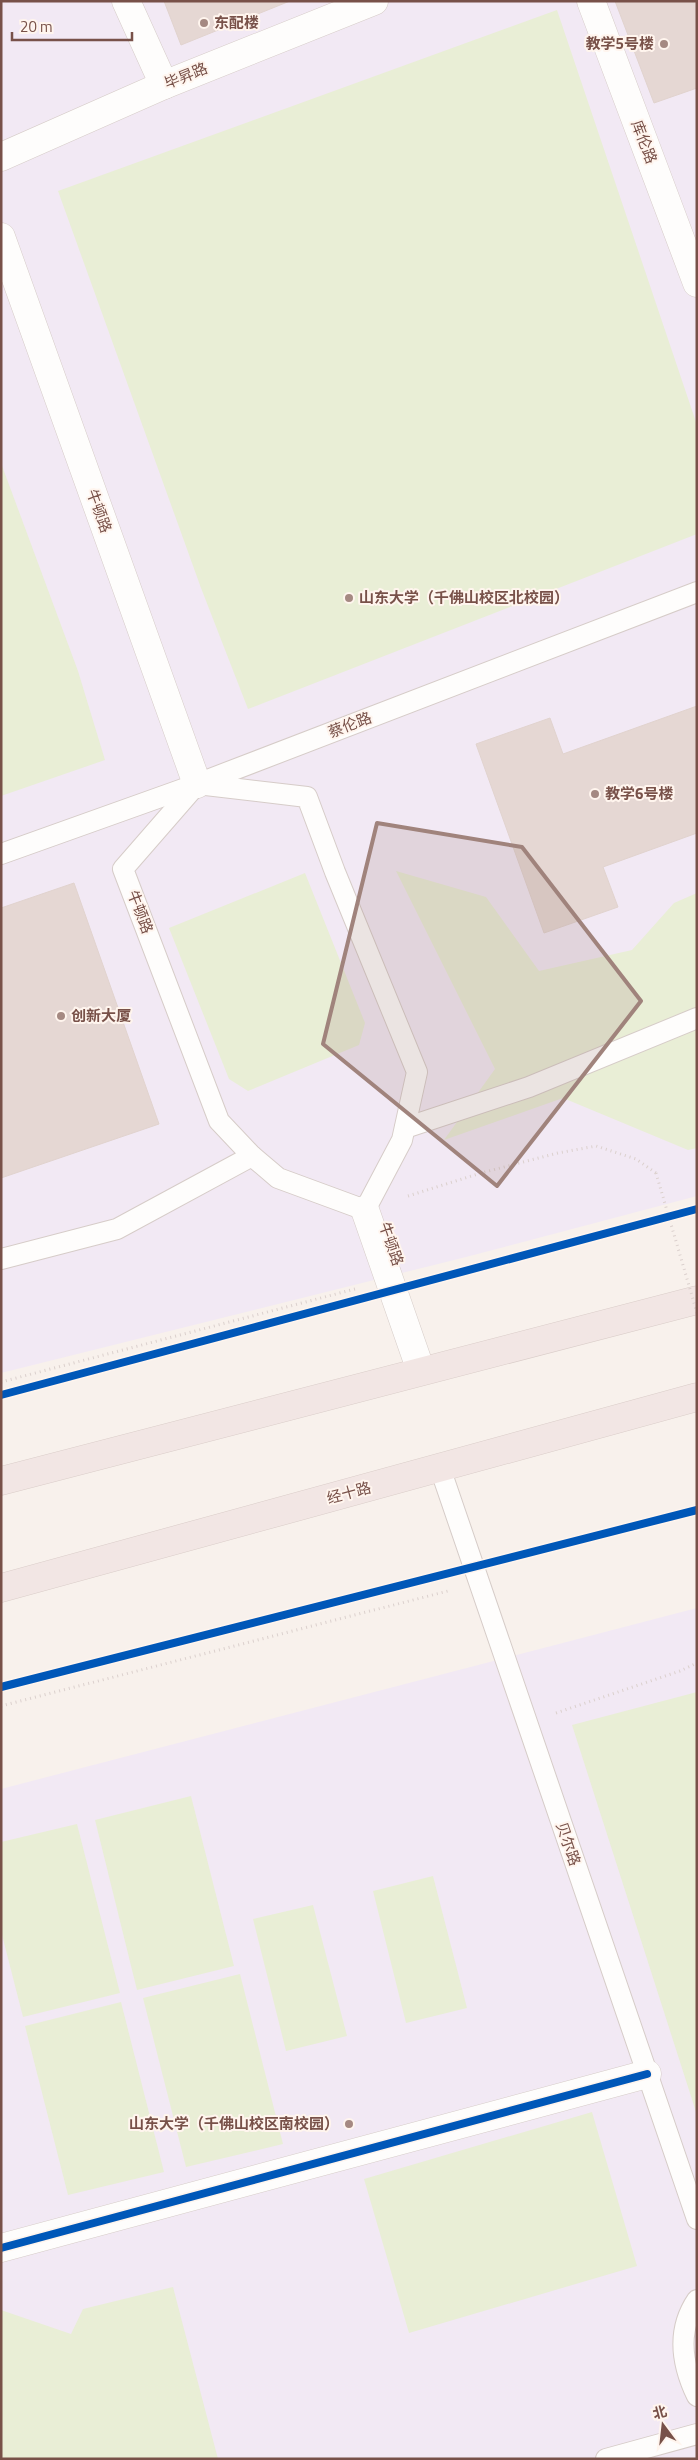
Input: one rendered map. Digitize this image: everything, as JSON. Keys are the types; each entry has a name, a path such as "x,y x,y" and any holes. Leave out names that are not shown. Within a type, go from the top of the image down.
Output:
{"highway":[{"path":"1,1481 697,1300"},
{"name":"经十路","path":"1,1588 697,1397"}],"street":[{"path":"126,1 164,85"},
{"name":"毕昇路","path":"1,157 164,85 374,1"},
{"name":"库伦路","path":"591,1 697,284"},
{"name":"牛顿路","path":"1,237 197,784"},
{"name":"牛顿路","path":"365,1210 421,1371"},
{"path":"1,2248 647,2074"}],"lane":[{"name":"蔡伦路","path":"1,854 197,784 697,592"},
{"name":"牛顿路","path":"197,784 307,797 335,872 417,1072 405,1128 402,1140 365,1210 278,1178 252,1156 220,1121 124,869 197,784"},
{"path":"405,1128 529,1088 697,1018"},
{"path":"1,1259 117,1229 252,1156"},
{"name":"贝尔路","path":"440,1468 697,2219"},
{"path":"697,2300 690,2311 683,2342 686,2374 697,2396"},
{"path":"606,2459 697,2434"}],"path":[{"path":"365,1210 480,1172 596,1146 636,1159 656,1173 697,1313"},
{"path":"659,1219 678,1214"},
{"path":"1,1382 389,1280"},
{"path":"1,1706 479,1583"},
{"path":"527,1723 680,1671 697,1663"}],"highlighted area":[{"path":"377,823 522,847 641,1001 497,1186 323,1044"}],"shaded area":[{"name":"山东大学（千佛山校区北校园）","path":"1,1 697,1 697,1196 466,1257 1,1373"},
{"name":"山东大学（千佛山校区南校园）","path":"697,1608 697,2459 1,2459 1,1789"}],"green space":[{"path":"557,10 697,425 697,534 248,709 201,588 58,191"},
{"path":"1,463 78,671 105,760 1,796"},
{"path":"396,871 486,897 539,971 632,950 674,903 697,893 697,1148 688,1150 563,1098 444,1140 495,1069"},
{"path":"305,873 365,1023 359,1045 248,1091 229,1079 169,928"},
{"path":"697,1692 697,2115 572,1725"},
{"path":"191,1796 234,1966 137,1990 95,1820"},
{"path":"77,1824 120,1993 23,2017 1,1931 1,1842"},
{"path":"433,1876 467,2008 406,2023 373,1891"},
{"path":"313,1905 347,2036 286,2051 253,1919"},
{"path":"240,1974 283,2144 186,2167 143,1998"},
{"path":"121,2002 164,2172 68,2195 25,2026"},
{"path":"592,2112 637,2266 409,2333 364,2179"},
{"path":"173,2287 218,2459 1,2459 1,2310 71,2334 83,2309"}],"building":[{"name":"东配楼","path":"164,1 290,1 181,45"},
{"name":"教学5号楼","path":"615,1 697,1 697,88 654,103"},
{"name":"教学6号楼","path":"697,706 697,833 603,867 618,907 544,933 476,744 550,718 563,754"},
{"name":"创新大厦","path":"74,883 159,1124 1,1178 1,908"}],"cycle path":[{"path":"1,1395 697,1209"},
{"path":"1,1687 697,1510"},
{"path":"1,2248 647,2074"}],"place":[{"name":"东配楼","path":"204,23"},
{"name":"教学5号楼","path":"664,44"},
{"name":"山东大学（千佛山校区北校园）","path":"349,598"},
{"name":"教学6号楼","path":"595,794"},
{"name":"创新大厦","path":"61,1016"},
{"name":"山东大学（千佛山校区南校园）","path":"349,2124"}]}
